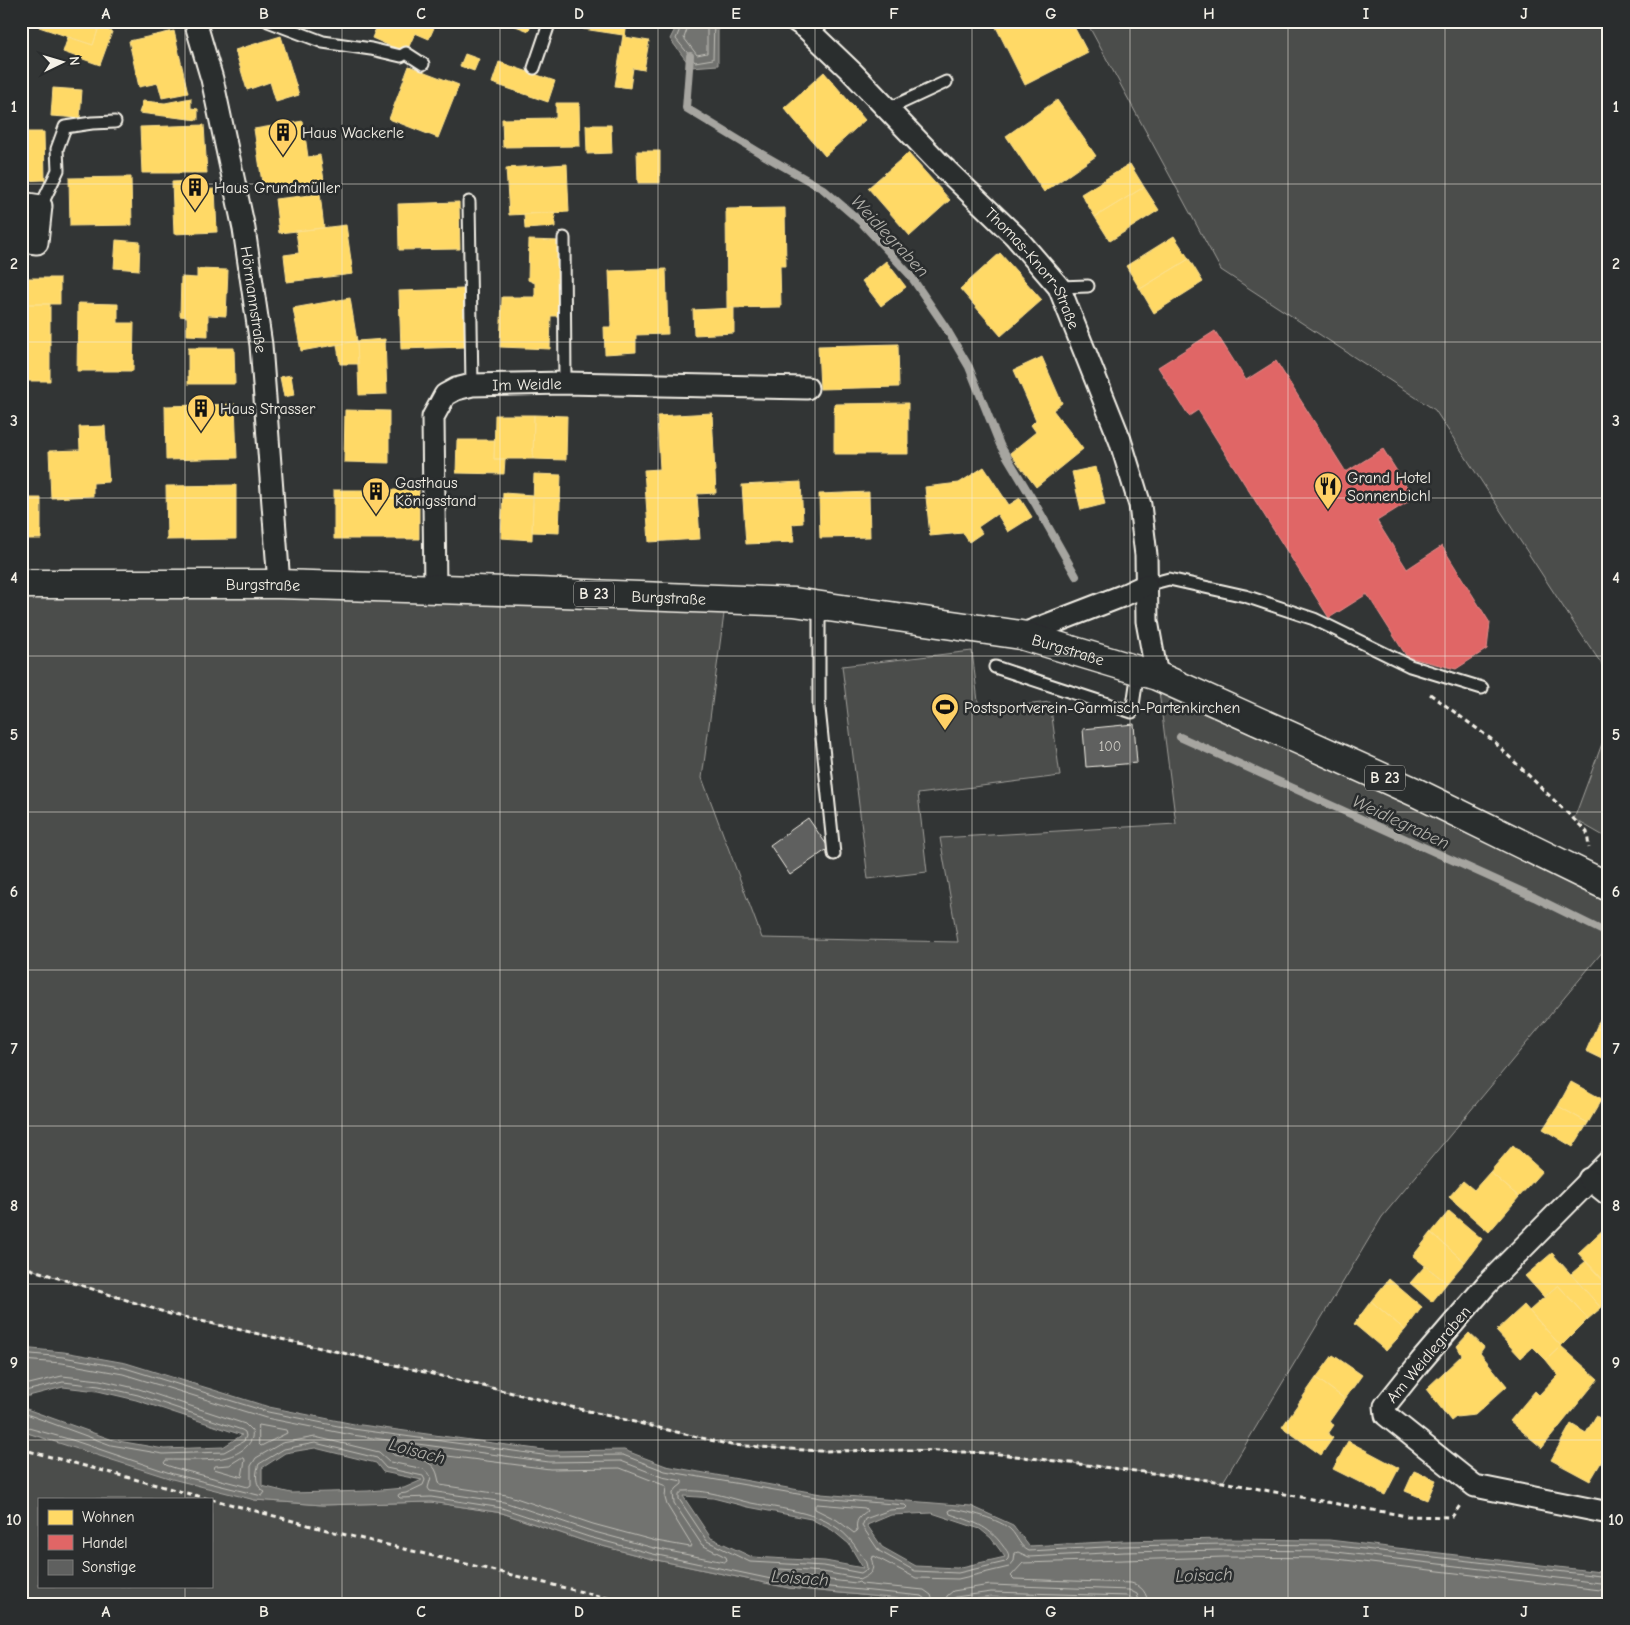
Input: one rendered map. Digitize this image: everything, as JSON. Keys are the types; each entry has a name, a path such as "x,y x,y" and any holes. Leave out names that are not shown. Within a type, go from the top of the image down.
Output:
{"main road":[{"name":"Burgstraße","path":"21,584 279,584 794,602 1022,635 1148,673"},
{"name":"B 23","path":"1148,673 1415,792 1601,883"}],"street":[{"name":"Hörmannstraße","path":"195,21 212,79 247,248 261,345 279,584"},
{"name":"Thomas-Knorr-Straße","path":"796,21 846,66 938,162 1015,236 1059,287 1120,440 1140,504 1146,555 1148,673"},
{"path":"21,241 37,243 31,205"},
{"name":"Im Weidle","path":"435,589 433,417 445,395 456,389 472,385 565,384 807,388"},
{"path":"1022,635 1146,585"},
{"name":"Am Weidlegraben","path":"1609,1161 1589,1179 1487,1284 1385,1406 1386,1414 1475,1486 1609,1514"},
{"path":"1589,1179 1609,1195"}],"lane":[{"path":"268,21 324,42 371,49 401,56 406,53 423,64"},
{"path":"534,68 550,21"},
{"path":"888,109 946,82"},
{"path":"31,205 58,170 57,149 65,127 115,122"},
{"path":"469,202 472,385"},
{"path":"564,238 565,384"},
{"path":"1059,287 1088,286"},
{"path":"1146,585 1169,579 1245,596 1314,619 1410,666 1482,688"},
{"path":"819,605 819,708 834,854"},
{"path":"995,667 1132,712 1148,673"}],"path":[{"path":"1430,694 1491,739 1587,832 1601,883"},
{"path":"21,1266 170,1314 731,1445 819,1451 911,1450 991,1453 1223,1482 1407,1516 1452,1517 1475,1486"},
{"path":"21,1449 206,1498"},
{"path":"212,1500 334,1532 607,1598 648,1604"}],"shaded area":[{"path":"1086,21 1609,21 1609,675 1435,410 1221,270"},
{"path":"21,584 726,599 702,778 762,938 958,942 940,838 1176,824 1157,676 1609,897 1609,944 1382,1217 1223,1482 991,1453 911,1450 819,1451 731,1445 374,1360 170,1314 21,1266"},
{"path":"972,651 979,710 1050,702 1060,776 918,794 927,872 868,879 842,666"},
{"path":"1609,725 1609,839 1574,819"},
{"path":"21,1431 255,1500 322,1505 431,1502 502,1513 587,1542 652,1559 789,1588 942,1603 991,1597 1136,1604 21,1604"}],"water":[{"path":"679,21 718,21 718,65 691,67 670,39"},
{"name":"Loisach","path":"21,1348 64,1352 126,1363 269,1407 354,1424 551,1451 624,1450 666,1466 821,1494 971,1506 1013,1525 1029,1546 1123,1541 1224,1539 1329,1540 1609,1573 1609,1604 1231,1604 991,1597 942,1603 789,1588 652,1559 587,1542 502,1513 431,1502 322,1505 255,1500 172,1479 21,1431 21,1407 113,1440 164,1449 223,1447 242,1435 136,1400 98,1391 63,1387 21,1398","holes":["315,1448 376,1463 383,1472 422,1480 404,1488 368,1491 291,1493 262,1486 262,1468 285,1453","683,1496 713,1498 811,1519 832,1530 849,1544 863,1568 825,1561 752,1557 711,1538","932,1513 980,1529 991,1538 1005,1557 957,1568 916,1566 882,1547 867,1525 891,1515"]}],"building: Wohnen":[{"path":"41,21 101,21 93,45 39,27"},
{"path":"297,21 316,21 303,28"},
{"path":"379,21 437,21 429,39 415,33 406,53 372,38"},
{"path":"502,21 532,21 529,31"},
{"path":"584,21 627,21 625,37 649,41 644,70 633,68 630,88 615,86 623,35 583,29"},
{"path":"993,21 1071,21 1088,53 1025,85"},
{"path":"99,27 112,32 100,65 63,52 68,37 93,45"},
{"path":"174,31 188,93 162,98 158,83 139,87 129,41"},
{"path":"281,36 299,95 276,102 270,82 247,90 235,50"},
{"path":"465,54 479,59 474,71 460,66"},
{"path":"499,62 555,81 548,102 492,83"},
{"path":"409,66 459,85 438,138 389,119"},
{"path":"824,72 865,120 825,156 784,108"},
{"path":"53,88 82,90 80,118 51,116"},
{"path":"191,98 191,108 198,109 198,120 139,113 143,101 165,103"},
{"path":"1057,100 1096,156 1044,192 1006,136"},
{"path":"556,103 579,103 580,146 503,147 502,119 556,118"},
{"name":"Haus Wackerle","path":"303,121 308,157 320,155 324,180 263,189 254,129"},
{"path":"204,125 207,173 142,173 140,127"},
{"path":"586,125 611,125 612,153 587,154"},
{"path":"21,132 44,132 45,180 21,181"},
{"path":"637,151 660,151 660,183 638,183"},
{"path":"908,153 950,200 910,236 868,188"},
{"path":"567,164 569,212 509,215 506,168"},
{"path":"1130,164 1144,187 1095,217 1081,194"},
{"path":"131,177 132,225 70,226 69,178"},
{"name":"Haus Grundmüller","path":"191,181 192,190 215,189 217,232 174,234 172,182"},
{"path":"1144,187 1159,210 1110,241 1095,217"},
{"path":"320,194 324,228 279,233 275,199"},
{"path":"459,202 460,249 399,250 398,204"},
{"path":"785,208 786,266 780,266 781,307 727,308 726,209"},
{"path":"555,212 555,227 525,229 524,214"},
{"path":"346,225 353,274 287,282 284,255 299,253 296,231"},
{"path":"1174,236 1189,259 1140,289 1126,266"},
{"path":"116,240 140,242 139,270 114,268"},
{"path":"529,240 560,241 558,316 551,316 550,349 500,347 502,297 535,297 535,283 528,280"},
{"path":"1000,253 1042,300 1001,336 960,289"},
{"path":"1189,259 1203,282 1154,313 1140,289"},
{"path":"886,261 906,287 881,306 862,281"},
{"path":"197,269 228,270 226,316 208,315 208,336 187,335 187,317 180,316 181,277 197,278"},
{"path":"666,269 668,334 636,335 636,352 605,354 604,327 611,327 609,271"},
{"path":"21,278 60,278 60,304 21,304"},
{"path":"463,289 465,347 401,349 399,291"},
{"path":"350,298 357,341 301,351 293,308"},
{"path":"78,303 118,304 118,323 134,323 133,371 77,371"},
{"path":"21,304 50,304 50,381 21,381"},
{"path":"734,308 734,333 694,335 693,310"},
{"path":"385,339 387,394 359,395 357,341"},
{"path":"357,341 358,364 340,364 337,345"},
{"path":"898,344 899,387 820,389 818,346"},
{"path":"188,348 234,348 235,384 188,384"},
{"path":"1042,357 1062,403 1053,410 1083,449 1036,487 1010,453 1036,432 1031,425 1036,420 1014,370"},
{"path":"291,375 294,395 284,397 280,377"},
{"path":"908,403 908,454 834,454 834,404"},
{"name":"Haus Strasser","path":"235,404 237,458 166,460 165,406"},
{"path":"345,410 389,411 389,463 344,462"},
{"path":"712,413 716,493 697,494 700,539 649,542 644,470 660,469 657,416"},
{"path":"495,415 534,415 533,459 494,459"},
{"path":"534,415 567,416 566,460 533,459"},
{"path":"105,426 109,482 93,483 93,496 51,498 49,451 80,450 79,427"},
{"path":"457,440 495,440 494,459 505,459 504,474 456,473"},
{"path":"984,467 1009,505 1020,498 1032,517 1008,532 997,514 978,527 982,533 969,542 963,533 930,536 925,487 959,483"},
{"path":"1096,467 1105,504 1081,510 1072,472"},
{"path":"534,474 561,475 559,533 532,532"},
{"path":"801,482 803,523 792,524 794,542 746,544 742,485"},
{"path":"236,485 236,539 167,540 166,486"},
{"name":"Gasthaus Königsstand","path":"334,490 419,490 419,539 334,539"},
{"path":"869,492 870,537 820,538 819,494"},
{"path":"503,493 533,495 532,540 501,538"},
{"path":"21,498 41,498 41,539 21,539"},
{"path":"1607,1004 1609,1005 1609,1034 1596,1028"},
{"path":"1596,1028 1609,1034 1609,1062 1586,1051"},
{"path":"1571,1082 1602,1099 1588,1123 1558,1106"},
{"path":"1558,1106 1588,1123 1573,1147 1543,1129"},
{"path":"1513,1145 1542,1171 1519,1197 1490,1172"},
{"path":"1490,1172 1519,1197 1489,1232 1449,1197 1463,1181 1474,1190"},
{"path":"1449,1211 1482,1239 1465,1262 1431,1233"},
{"path":"1607,1226 1609,1228 1609,1280 1605,1283 1578,1253"},
{"path":"1431,1233 1465,1262 1447,1283 1413,1256"},
{"path":"1552,1253 1601,1308 1588,1319 1558,1285 1544,1297 1525,1276"},
{"path":"1586,1261 1609,1286 1609,1299 1601,1308 1571,1274"},
{"path":"1425,1266 1447,1283 1432,1302 1410,1283"},
{"path":"1389,1279 1422,1307 1405,1330 1371,1301"},
{"path":"1558,1285 1588,1319 1561,1346 1529,1311"},
{"path":"1371,1301 1405,1330 1386,1351 1354,1324"},
{"path":"1524,1305 1561,1346 1546,1360 1533,1347 1521,1358 1496,1331"},
{"path":"1469,1333 1484,1347 1480,1353 1507,1386 1475,1415 1456,1417 1451,1421 1426,1389 1462,1355 1457,1346"},
{"path":"1561,1346 1598,1379 1542,1448 1510,1421 1535,1391 1539,1395 1558,1375 1546,1360"},
{"path":"1333,1355 1362,1375 1345,1399 1316,1378"},
{"path":"1316,1378 1345,1399 1329,1422 1334,1425 1328,1434 1333,1438 1321,1455 1282,1427"},
{"path":"1596,1416 1609,1423 1609,1449 1590,1481 1551,1460 1571,1424 1586,1433"},
{"path":"1348,1441 1399,1468 1385,1495 1333,1469"},
{"path":"1414,1471 1436,1480 1427,1500 1405,1491"}],"building: Handel":[{"name":"Grand Hotel Sonnenbichl","path":"1215,331 1246,380 1276,361 1346,472 1383,449 1414,498 1377,521 1407,569 1442,546 1490,623 1487,649 1456,669 1407,657 1367,594 1329,618 1198,410 1189,416 1158,367"}],"building: Sonstige":[{"path":"1134,724 1137,763 1086,767 1083,729"},
{"path":"808,818 829,848 790,875 770,845"}],"waterway":[{"name":"Weidlegraben","path":"690,56 686,108 823,189 861,222 910,275 946,328 969,367 1000,445 1076,576"},
{"name":"Weidlegraben","path":"1180,737 1534,897 1609,934"}],"place":[{"name":"Haus Wackerle","path":"283,156"},
{"name":"Haus Grundmüller","path":"195,211"},
{"name":"Haus Strasser","path":"201,432"},
{"name":"Grand Hotel Sonnenbichl","path":"1328,510"},
{"name":"Gasthaus Königsstand","path":"376,515"},
{"name":"Postsportverein-Garmisch-Partenkirchen","path":"945,731"}]}
